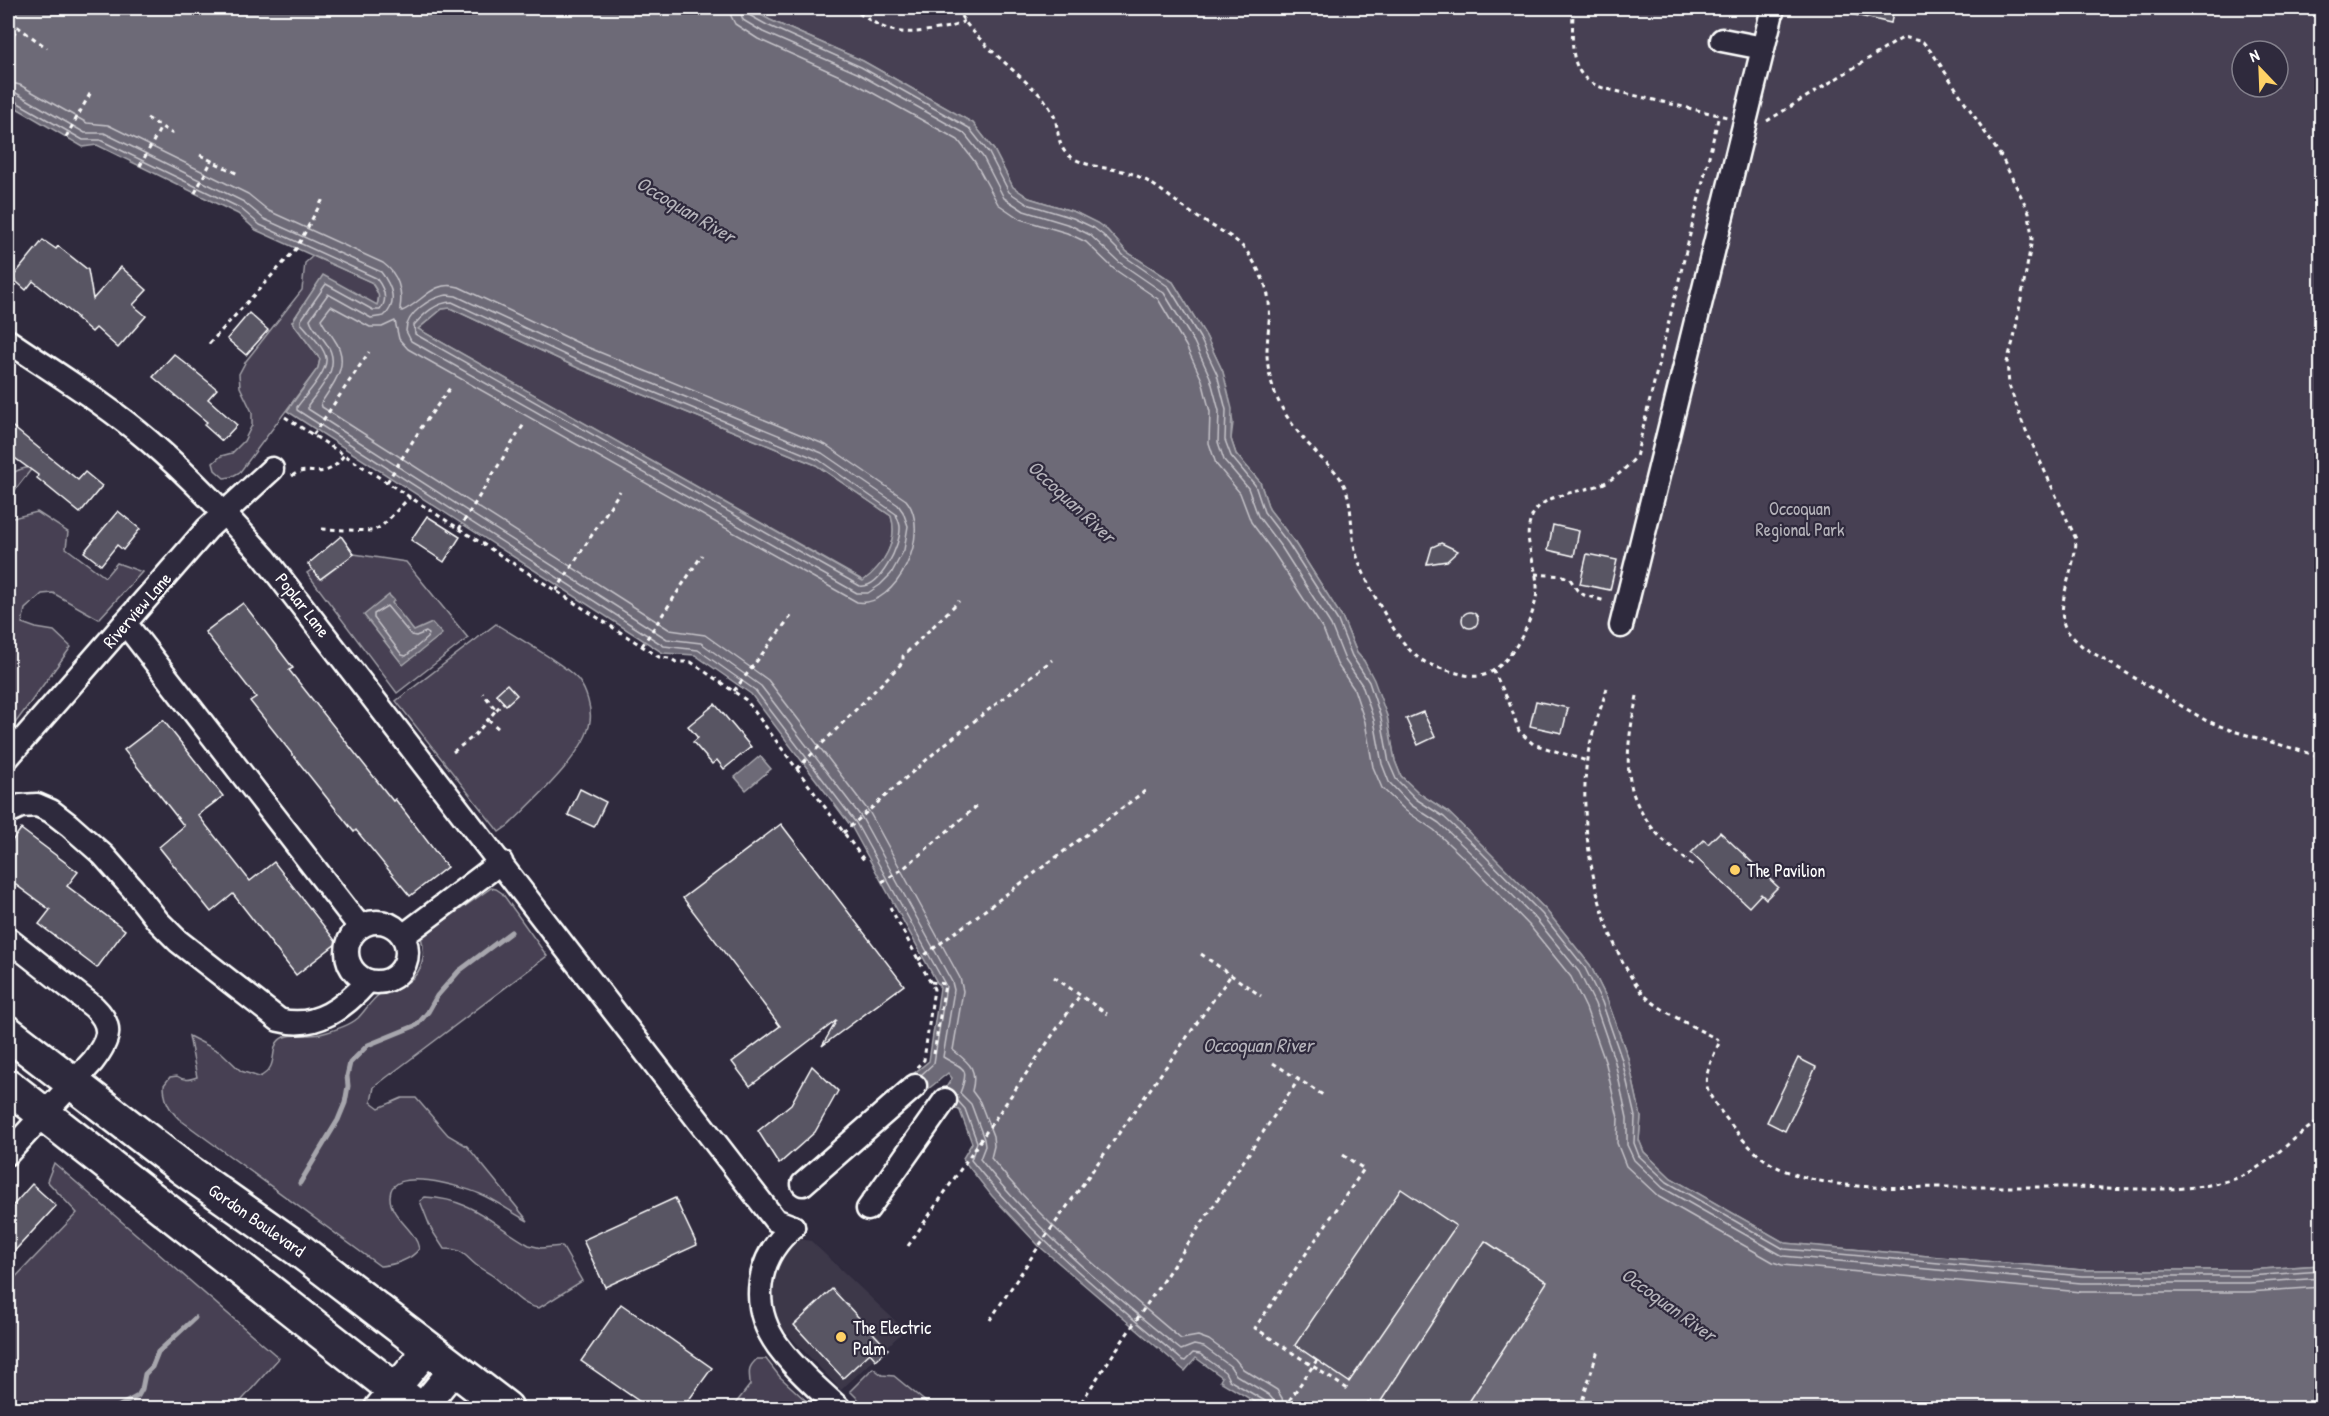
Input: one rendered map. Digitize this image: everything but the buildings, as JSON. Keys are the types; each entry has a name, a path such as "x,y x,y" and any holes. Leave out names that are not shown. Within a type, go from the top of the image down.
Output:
{"highway":[{"name":"Gordon Boulevard","path":"8,1033 183,1168 298,1249 506,1408"},
{"path":"8,1086 404,1404"}],"main road":[{"path":"404,1404 429,1348"},
{"path":"404,1404 455,1368"}],"street":[{"path":"1623,617 1773,8"},
{"path":"1722,40 1763,48"},
{"name":"Poplar Lane","path":"8,341 148,440 224,512 290,588 775,1220 793,1227 773,1247 764,1265 759,1300 762,1315 778,1347 839,1408"},
{"name":"Riverview Lane","path":"8,757 224,512 282,473"},
{"path":"125,623 360,927"},
{"path":"8,812 21,806 38,805 51,811 103,855 158,921 178,941 279,1020 289,1023 304,1022 336,1011 368,981"},
{"path":"403,936 501,862"},
{"path":"369,922 388,923 403,936 408,953 401,970 386,981 368,981 353,970 348,961 347,951 353,933 360,927 369,922"},
{"path":"8,939 94,1007 106,1021 107,1035 104,1046 8,1153"},
{"path":"803,1184 915,1077"},
{"path":"868,1209 945,1100"}],"path":[{"path":"851,8 873,23 903,34 922,33 954,26 964,21"},
{"path":"957,8 964,21 1044,99 1051,109 1063,149 1068,155 1080,161 1144,179 1203,221 1231,236 1242,246 1255,265 1269,297 1270,322 1266,351 1273,388 1296,427 1341,480 1347,494 1356,555 1398,636 1405,646 1434,667 1479,676 1493,670 1507,659 1533,610 1537,590 1528,532 1529,522 1537,508 1554,498 1598,486 1611,480 1636,457 1719,115"},
{"path":"1573,8 1574,58 1580,74 1596,87 1745,121 1766,121 1904,37 1923,42 1970,107 2002,158 2029,212 2032,239 2014,338 2007,362 2009,385 2023,424 2076,539 2076,555 2065,595 2062,621 2067,632 2083,647 2205,720 2230,730 2322,757"},
{"path":"8,43 18,27 47,48"},
{"path":"66,137 91,92"},
{"path":"147,118 173,134"},
{"path":"140,166 161,127"},
{"path":"200,155 240,175"},
{"path":"195,193 212,160"},
{"path":"209,344 296,249 324,197"},
{"path":"313,435 369,352"},
{"path":"387,482 421,428 452,386"},
{"path":"285,417 659,657 670,658 676,662 691,662 746,700 864,860"},
{"path":"459,529 524,424"},
{"path":"282,473 303,470 328,471 336,466 344,455"},
{"path":"556,591 620,491"},
{"path":"322,529 373,531 382,526 410,497"},
{"path":"642,646 702,555"},
{"path":"1535,574 1563,576 1570,579 1577,590 1623,617"},
{"path":"797,769 903,662 903,656 958,602"},
{"path":"733,692 791,616"},
{"path":"843,833 940,748 1052,660"},
{"path":"1493,670 1509,702 1519,731 1533,744 1587,761"},
{"path":"1607,688 1587,761 1585,826 1592,872 1603,914 1619,952 1641,991 1662,1008 1720,1041 1706,1073 1705,1086 1715,1104 1749,1148 1774,1165 1798,1175 1860,1186 1899,1188 2182,1187 2232,1179 2265,1162 2307,1128 2322,1119"},
{"path":"483,693 496,710"},
{"path":"1637,696 1627,749 1627,770 1632,792 1648,824 1692,865"},
{"path":"453,752 474,736 504,702"},
{"path":"488,719 500,730"},
{"path":"918,960 1145,791"},
{"path":"882,882 904,868 978,806"},
{"path":"890,907 934,989 924,1060 915,1077"},
{"path":"1201,954 1261,996"},
{"path":"990,1320 1231,975"},
{"path":"1054,977 1107,1014"},
{"path":"931,982 945,984 934,1054"},
{"path":"908,1246 1080,995"},
{"path":"1274,1063 1326,1097"},
{"path":"1081,1402 1299,1079"},
{"path":"1343,1155 1364,1169 1255,1328 1349,1390"},
{"path":"1580,1408 1598,1350"},
{"path":"1284,1408 1317,1360"},
{"path":"1367,1402 1377,1408"}],"shaded area":[{"path":"799,1239 811,1241 905,1330 841,1390 779,1325 767,1298 768,1273 787,1246"}],"green space":[{"name":"Occoquan Regional Park","path":"749,8 2321,8 2321,1265 2248,1270 2082,1270 1785,1243 1671,1178 1644,1152 1639,1140 1641,1117 1628,1058 1607,999 1590,965 1546,910 1484,847 1448,812 1420,794 1401,776 1395,761 1387,716 1343,619 1293,540 1269,509 1260,482 1236,454 1231,439 1233,423 1223,372 1206,336 1173,282 1127,252 1107,230 1075,212 1029,198 1013,187 994,150 973,123 863,61 770,20"},
{"path":"313,256 371,282 379,295 377,306 323,276 292,322 320,359 318,368 240,472 224,478 215,470 213,463 221,456 232,453 244,441 252,425 252,412 240,387 239,374 246,361 302,290 305,263"},
{"path":"450,308 578,368 816,465 891,516 893,535 888,552 864,581 418,329 442,309"},
{"path":"33,467 8,499 11,475"},
{"path":"37,512 68,532 66,548 105,577 117,563 142,572 99,619 53,593 42,594 25,609 22,623 54,631 71,647 8,733 8,514 13,518"},
{"path":"354,554 406,562 468,638 397,693 307,573 313,569 321,579"},
{"path":"496,624 573,675 584,689 590,716 587,734 569,762 531,804 499,832 396,701"},
{"path":"491,888 502,893 547,956 374,1087 371,1102 379,1108 402,1098 416,1098 448,1135 467,1146 528,1221 492,1200 471,1191 428,1180 401,1182 393,1187 390,1197 391,1204 398,1217 413,1235 419,1249 402,1261 380,1266 179,1119 168,1104 164,1085 170,1077 177,1076 187,1080 197,1077 189,1036 222,1053 241,1071 259,1077 270,1068 276,1045 284,1037 320,1034 354,1021 382,993 405,984 417,974 423,961 421,937"},
{"path":"54,1163 279,1358 235,1408 8,1408 8,1285 77,1213 47,1181"},
{"path":"425,1197 456,1202 469,1207 529,1245 541,1248 562,1246 582,1281 539,1308 525,1303 462,1253 444,1249 431,1229 420,1201"},
{"path":"757,1359 766,1359 780,1377 814,1408 732,1408 750,1385 750,1368"},
{"path":"873,1368 882,1375 894,1376 933,1408 867,1408 850,1391"}],"water":[{"name":"Occoquan River","path":"8,8 749,8 770,20 863,61 973,123 994,150 1013,187 1029,198 1075,212 1097,223 1107,230 1127,252 1173,282 1206,336 1223,372 1232,409 1231,439 1236,454 1260,482 1269,509 1293,540 1343,619 1357,653 1374,680 1387,716 1395,761 1401,776 1420,794 1448,812 1484,847 1546,910 1590,965 1607,999 1628,1058 1641,1117 1639,1140 1644,1152 1671,1178 1785,1243 2082,1270 2248,1270 2321,1265 2321,1408 1265,1408 1220,1381 1222,1377 1196,1358 1185,1371 1039,1246 992,1196 963,1158 972,1143 960,1111 940,1097 952,1078 948,1073 922,1094 908,1078 929,1061 940,988 851,826 751,694 695,655 663,653 287,411 318,368 320,359 292,322 323,275 377,305 378,293 371,282 256,230 238,214 97,145 83,147 8,103","holes":["450,308 578,368 816,465 891,516 893,535 888,552 877,568 863,581 418,329 442,309"]},
{"path":"389,595 394,600 392,603 414,631 432,623 442,634 403,665 364,615"},
{"path":"760,756 771,769 746,790 735,777"}],"waterway":[{"path":"300,1183 338,1120 345,1103 350,1063 368,1045 417,1025 437,996 459,971 511,932"},
{"path":"116,1408 138,1396 145,1374 152,1367 158,1352 195,1318"}],"place":[{"name":"The Pavilion","path":"1735,870"},
{"name":"The Electric Palm","path":"841,1337"}]}
